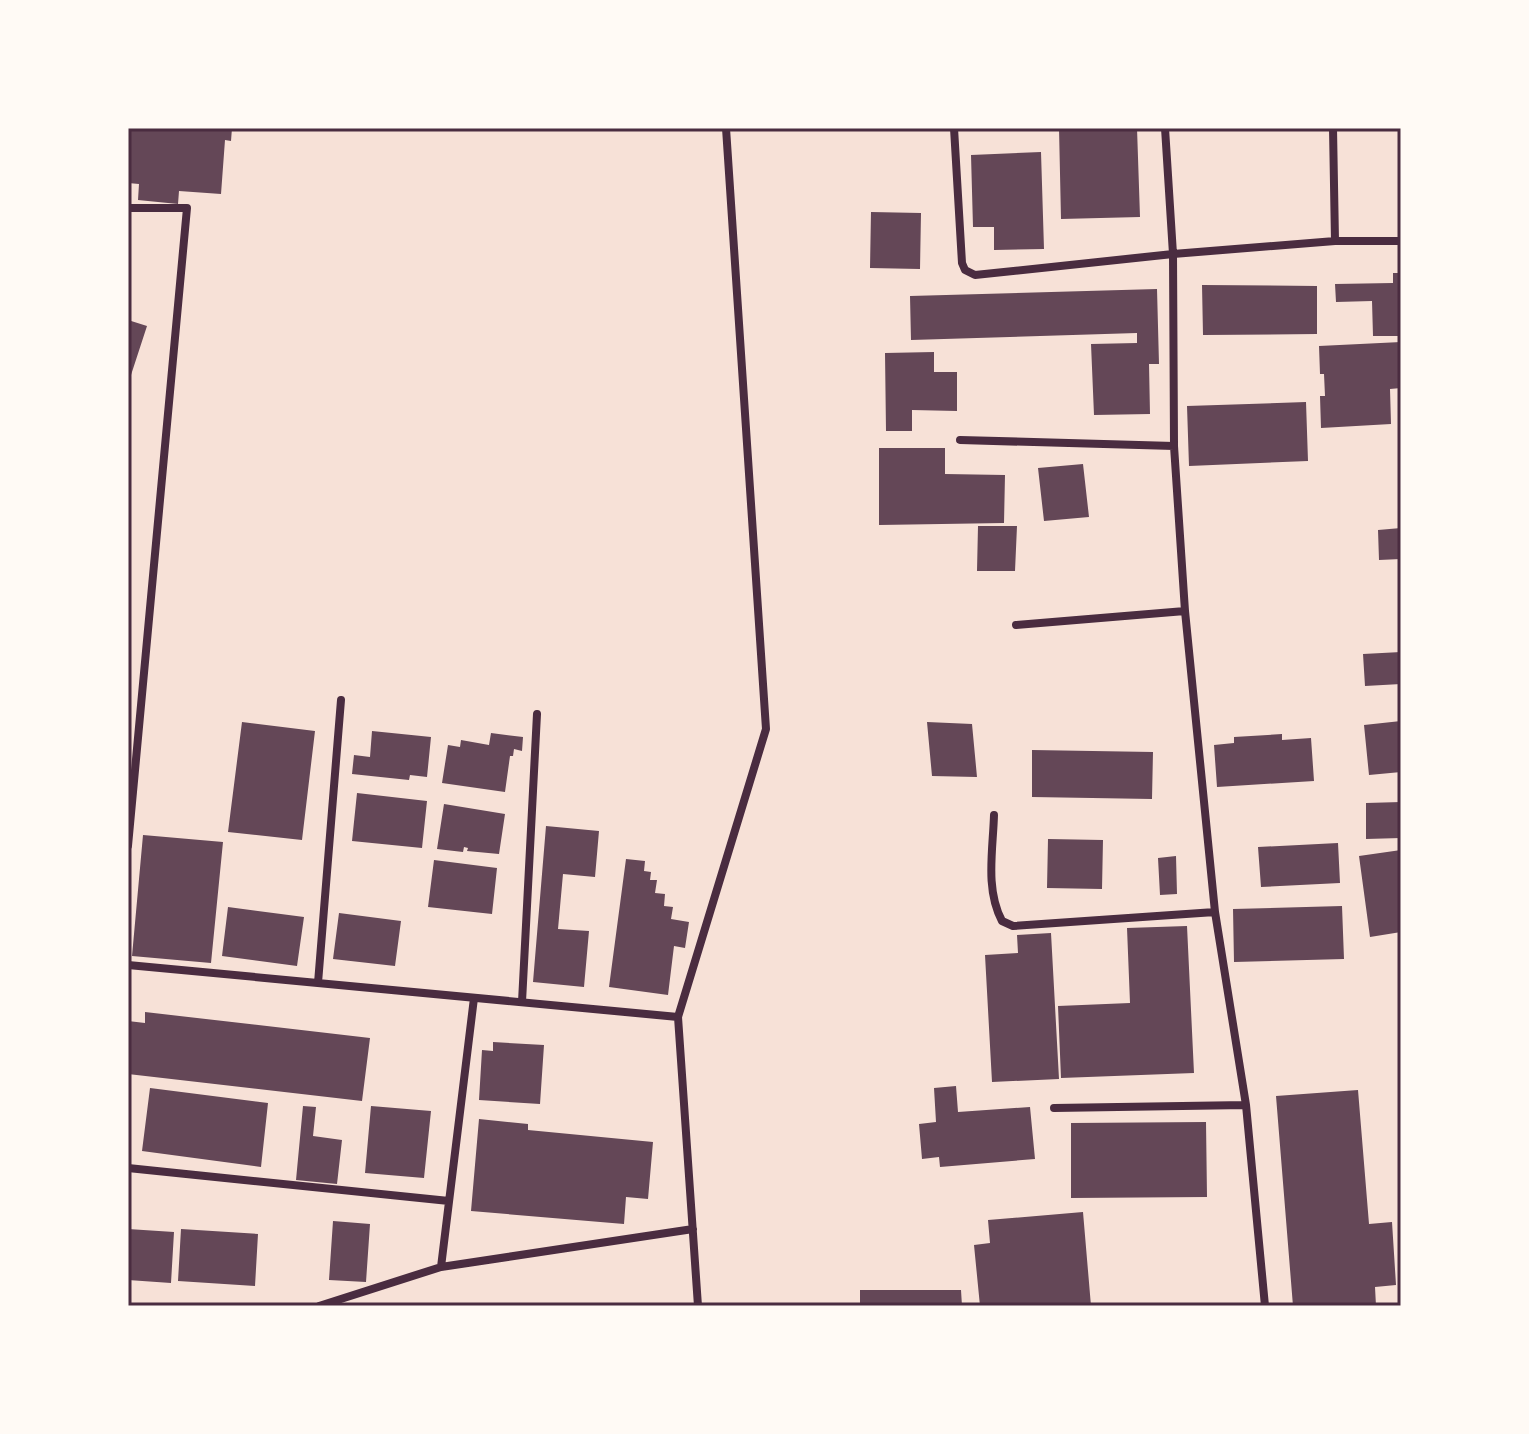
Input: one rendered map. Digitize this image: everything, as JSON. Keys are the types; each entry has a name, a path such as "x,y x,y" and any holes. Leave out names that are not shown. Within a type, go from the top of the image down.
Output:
{"street":[{"path":"698,1306 678,1017 766,729 726,128"},
{"path":"954,128 962,263 965,270 975,275 1335,241 1401,241"},
{"path":"1165,128 1173,254 1174,446 1185,611 1215,912 1246,1105 1265,1306"},
{"path":"1333,128 1335,241"},
{"path":"128,208 187,208 128,846"},
{"path":"960,440 1174,446"},
{"path":"1016,625 1185,611"},
{"path":"318,983 341,700"},
{"path":"522,1002 537,714"},
{"path":"994,815 991,888 995,909 1002,921 1013,926 1215,912"},
{"path":"128,965 678,1017"},
{"path":"441,1267 474,998"},
{"path":"1054,1108 1246,1105"},
{"path":"128,1168 449,1201"},
{"path":"319,1306 441,1267 693,1229"}],"building":[{"path":"128,128 232,128 231,141 225,140 221,194 179,191 178,204 138,200 139,184 128,183"},
{"path":"1059,128 1137,128 1140,217 1061,219"},
{"path":"1041,152 1044,249 994,250 994,227 973,227 971,155"},
{"path":"871,212 921,213 920,269 870,268"},
{"path":"1393,273 1401,273 1401,336 1373,336 1372,301 1336,302 1335,284 1393,283"},
{"path":"1202,285 1317,286 1317,334 1203,335"},
{"path":"1157,289 1159,364 1149,364 1150,414 1094,415 1091,344 1137,343 1137,333 911,340 910,296"},
{"path":"128,320 147,326 131,375 128,374"},
{"path":"1401,342 1401,388 1390,389 1391,424 1321,428 1320,396 1325,396 1319,346"},
{"path":"934,352 934,372 957,372 957,411 912,410 912,431 886,431 885,353"},
{"path":"1306,402 1308,461 1189,466 1187,406"},
{"path":"879,448 945,448 945,474 1005,475 1004,523 879,525"},
{"path":"1083,464 1089,517 1044,521 1038,468"},
{"path":"978,526 1017,526 1015,571 977,571"},
{"path":"1401,528 1401,559 1379,560 1378,530"},
{"path":"1401,652 1401,684 1365,686 1363,654"},
{"path":"1401,721 1401,772 1369,775 1364,725"},
{"path":"242,722 315,731 302,840 228,832"},
{"path":"927,722 972,724 977,777 932,776"},
{"path":"372,731 431,737 427,777 410,775 409,780 352,774 354,755 370,757"},
{"path":"491,733 523,737 522,751 514,749 513,756 510,756 505,792 442,783 448,745 460,747 461,740 489,745"},
{"path":"1282,734 1282,740 1311,738 1314,781 1217,787 1214,745 1234,743 1234,737"},
{"path":"1032,750 1153,752 1152,799 1032,797"},
{"path":"357,793 427,801 422,848 352,841"},
{"path":"1401,802 1401,838 1366,839 1366,803"},
{"path":"444,804 505,814 499,854 467,851 468,848 464,847 463,852 437,849"},
{"path":"546,826 599,831 595,877 563,874 558,929 589,931 584,987 533,982"},
{"path":"143,835 223,842 211,963 132,956"},
{"path":"1048,839 1103,840 1102,889 1047,888"},
{"path":"1338,843 1340,883 1261,887 1258,847"},
{"path":"1401,850 1401,932 1370,937 1359,856"},
{"path":"1176,856 1177,894 1160,895 1158,858"},
{"path":"626,859 645,861 644,871 651,872 650,880 657,880 655,893 665,894 664,906 673,907 671,919 689,922 685,948 674,946 668,995 609,987"},
{"path":"434,860 497,868 492,914 428,907"},
{"path":"1342,906 1344,959 1234,962 1233,909"},
{"path":"228,907 304,917 297,966 222,956"},
{"path":"339,913 401,921 395,966 333,959"},
{"path":"1187,926 1194,1073 1061,1078 1058,1006 1130,1003 1127,928"},
{"path":"1051,933 1059,1079 992,1082 985,955 1018,953 1017,935"},
{"path":"145,1012 370,1038 362,1101 128,1074 128,1021 145,1023"},
{"path":"493,1042 544,1045 540,1104 479,1100 482,1050 493,1051"},
{"path":"956,1086 958,1112 1030,1107 1035,1159 940,1167 939,1157 922,1159 919,1124 936,1122 934,1088"},
{"path":"150,1088 268,1103 261,1167 142,1151"},
{"path":"1358,1090 1369,1224 1392,1222 1396,1285 1375,1287 1376,1306 1293,1306 1276,1096"},
{"path":"303,1106 316,1107 313,1136 342,1140 337,1184 296,1180"},
{"path":"371,1106 431,1111 424,1178 365,1173"},
{"path":"479,1119 528,1124 528,1130 653,1142 648,1199 626,1197 624,1224 471,1211"},
{"path":"1206,1122 1207,1197 1071,1198 1071,1123"},
{"path":"1083,1212 1091,1306 980,1306 974,1245 990,1243 988,1220"},
{"path":"333,1221 370,1224 366,1282 329,1280"},
{"path":"128,1229 174,1232 171,1283 128,1280"},
{"path":"181,1229 258,1234 255,1286 178,1281"},
{"path":"860,1290 961,1290 962,1306 860,1306"}]}
